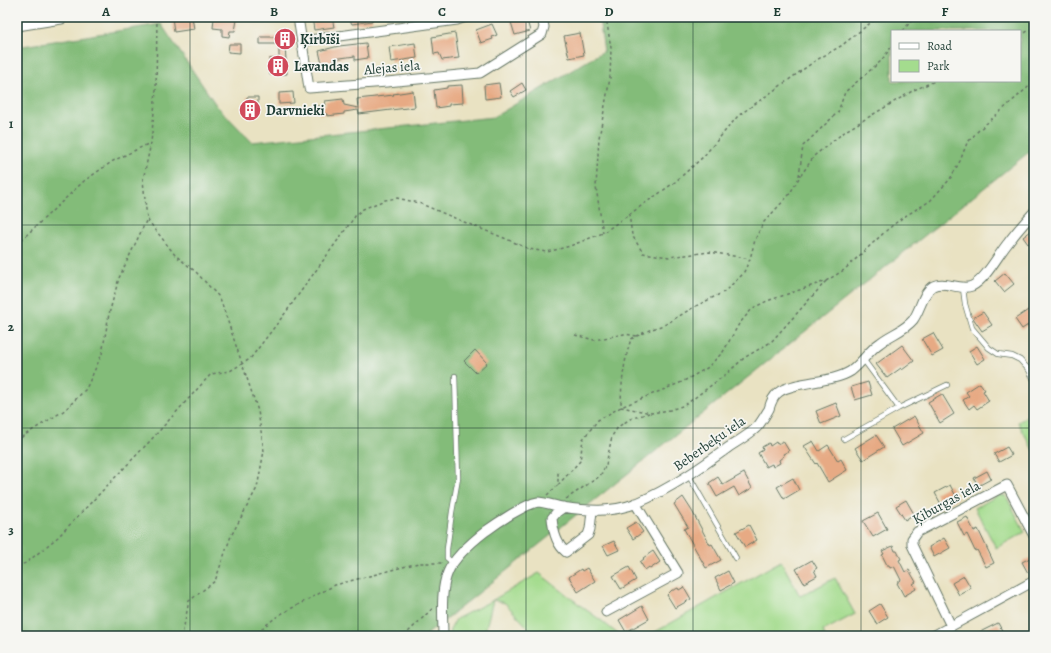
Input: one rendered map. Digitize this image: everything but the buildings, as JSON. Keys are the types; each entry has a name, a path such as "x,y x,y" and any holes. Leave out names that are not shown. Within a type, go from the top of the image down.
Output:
{"main road":[{"path":"17,24 61,17"}],"street":[{"path":"298,17 302,41 457,20 466,17"},
{"name":"Alejas iela","path":"302,41 309,88 480,73 542,34 544,27 542,17"},
{"path":"963,288 972,286 981,280 1008,243 1034,212"},
{"name":"Beberbeķu iela","path":"540,502 555,506 592,511 613,510 656,494 689,476 758,427 773,397 777,393 785,388 832,378 850,371 879,343 905,328 914,319 925,294 933,286 945,285 963,288"},
{"name":"Ķiburgas iela","path":"951,626 912,545 912,539 917,532 1007,485 1034,536"},
{"path":"443,636 443,598 445,583 448,572 454,563 468,548 491,528 508,516 532,504 540,502"},
{"path":"606,612 678,573 635,503"},
{"path":"564,507 552,518 556,540 566,552 588,535 592,511"},
{"path":"933,636 1034,581"}],"lane":[{"path":"963,288 965,304 972,328 989,348 998,354 1012,356 1020,360 1029,370 1034,380"},
{"path":"863,359 899,408"},
{"path":"454,563 448,558 447,548 458,478 455,376"},
{"path":"844,439 899,408 947,385"},
{"path":"689,476 736,558"}],"path":[{"path":"17,442 22,436 65,410 86,390 102,354 109,314 119,278 147,219 143,180 151,143 156,91 157,17"},
{"path":"603,233 596,187 599,138 610,78 611,48 606,17"},
{"path":"17,566 26,563 58,537 150,441 211,374 230,371 250,359 356,215 363,209 385,200 397,198 419,203 504,238 529,250 547,252 570,246 603,233 675,182 703,157 738,116 815,61 841,46 878,17"},
{"path":"904,30 914,17"},
{"path":"1021,35 1034,27"},
{"path":"799,178 803,146 838,112 845,92 881,61 891,47"},
{"path":"622,408 621,390 624,367 632,339 647,331 666,324 694,307 724,292 743,274 750,259 755,240 763,223 789,195 815,155 847,130 914,90 933,82"},
{"path":"540,502 580,461 583,439 598,420 682,382 707,368 723,352 739,324 753,308 766,301 826,281 844,270 893,225 930,201 950,179 960,161 967,143 978,131 1034,82"},
{"path":"17,244 84,181 113,161 151,143"},
{"path":"629,214 632,235 643,253 669,258 710,252 750,259"},
{"path":"147,219 175,255 196,272 220,298 258,411 264,451 257,488 231,536 215,581 189,601 182,636"},
{"path":"555,506 600,476 606,465 612,436 618,427 630,419 651,413 670,410 684,405 725,375 744,358 771,342 826,281"},
{"path":"575,335 594,340 624,334 637,336"},
{"path":"622,408 651,413"},
{"path":"558,471 558,485"},
{"path":"252,636 279,615 335,585 418,563 454,563"},
{"path":"404,636 443,598"}],"green space":[{"path":"599,17 1034,17 1034,148 425,636 17,636 17,47 161,24 216,105 252,142 494,117 604,51"},
{"path":"1034,413 1034,452 1018,422"},
{"path":"999,495 1006,496 1025,532 996,548 975,508"},
{"path":"781,561 800,596 835,578 855,614 823,631 825,636 648,636"},
{"path":"539,573 620,636 536,636 505,603 493,600"},
{"path":"493,600 484,636 449,636 450,630 456,619"}],"place":[{"name":"Ķirbīši","path":"285,39"},
{"name":"Lavandas","path":"278,66"},
{"name":"Darvnieki","path":"250,110"}]}
